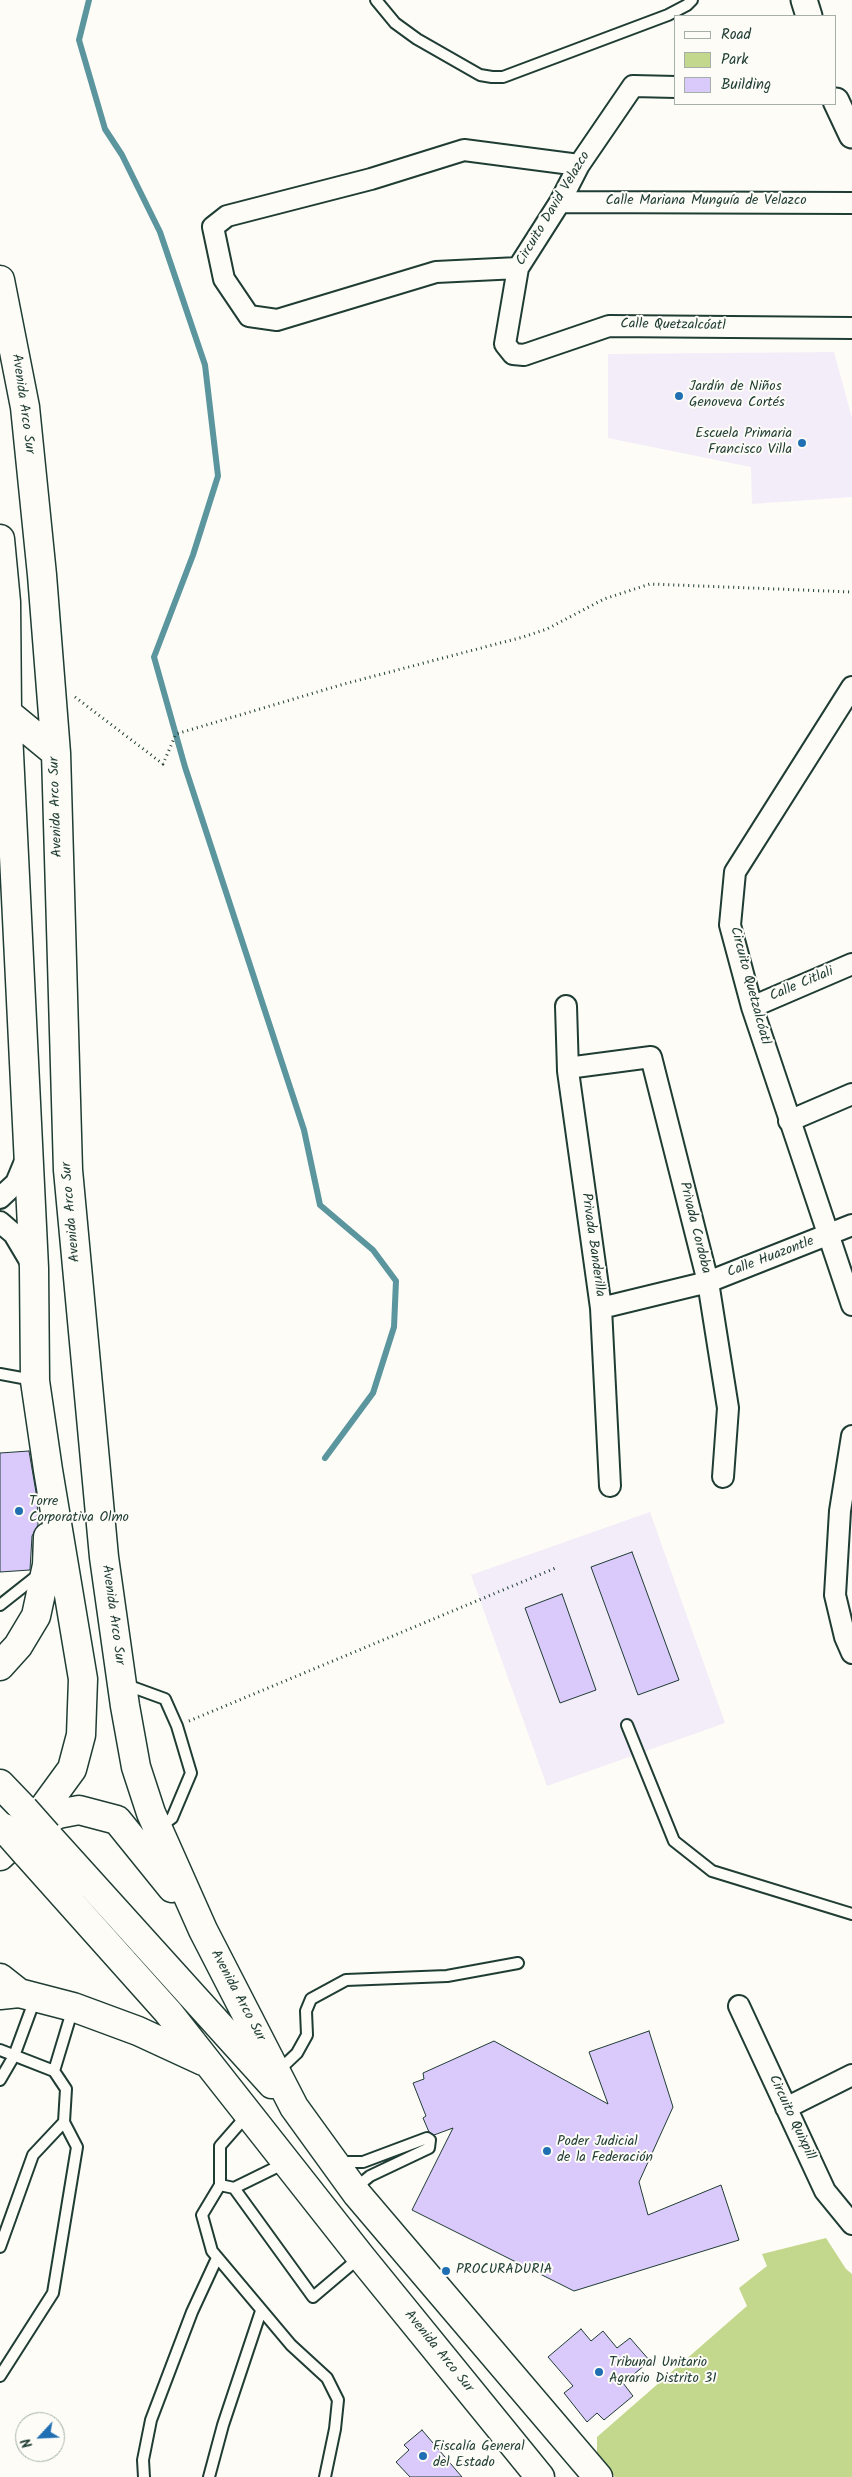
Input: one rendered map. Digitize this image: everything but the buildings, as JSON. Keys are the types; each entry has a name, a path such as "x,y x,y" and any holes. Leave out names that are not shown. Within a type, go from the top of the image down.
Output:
{"main road":[{"name":"Avenida Arco Sur","path":"0,280 25,407 51,678 56,752 68,1170 104,1557 121,1683 136,1767 158,1829 272,2076 356,2194 598,2477"},
{"path":"0,539 6,602 4,710 34,1268 36,1381 48,1470 83,1679 81,1735 72,1769 18,1834"},
{"path":"4,710 56,752"},
{"path":"0,1666 18,1646 36,1616 47,1565 48,1470"},
{"path":"0,1784 18,1834"},
{"path":"18,1834 58,1814 79,1810 117,1820 158,1869 203,1930"},
{"name":"Avenida Arco Sur","path":"18,1834 168,2012 361,2258 540,2477"},
{"name":"Avenida Arco Sur","path":"18,1834 272,2076"},
{"name":"Avenida Arco Sur","path":"14,1990 73,2006 138,2031 206,2062"}],"street":[{"path":"804,0 809,15"},
{"name":"Circuito David Velazco","path":"505,344 518,268 560,202 579,164 633,86 674,87"},
{"path":"837,103 852,135"},
{"path":"518,268 436,272 277,320 249,316 224,279 213,227 227,216 371,179 464,150 579,164"},
{"name":"Calle Mariana Munguía de Velazco","path":"560,202 852,203"},
{"name":"Calle Quetzalcóatl","path":"505,344 513,354 524,355 609,326 852,328"},
{"name":"Circuito Quetzalcóatl","path":"852,687 735,872 730,925 752,1007 852,1305"},
{"name":"Calle Citlali","path":"752,1007 852,964"},
{"name":"Privada Banderilla","path":"566,1006 571,1069 601,1308 610,1486"},
{"name":"Privada Cordoba","path":"571,1069 651,1057 708,1282 728,1408 723,1477"},
{"path":"789,1121 852,1094"},
{"path":"0,1198 16,1183 27,1158"},
{"path":"0,1222 14,1234 34,1268"},
{"name":"Calle Huazontle","path":"601,1308 708,1282 829,1236 852,1225"},
{"path":"850,1641 835,1595 846,1508 852,1436"},
{"name":"Circuito Quixpill","path":"739,2006 825,2192 852,2224"},
{"path":"786,2108 852,2075"}],"lane":[{"path":"376,0 395,23 417,39 480,75 492,78 503,77 668,15 687,5 692,0"},
{"path":"0,1374 36,1381"},
{"path":"0,1605 28,1585 47,1565"},
{"path":"121,1683 165,1699 177,1726 190,1773 172,1818 158,1829"},
{"path":"627,1725 674,1841 712,1871 852,1914"},
{"path":"272,2076 297,2054 308,2035 306,2012 312,1998 346,1980 447,1976 518,1963"},
{"path":"0,2080 14,2056 14,1990"},
{"path":"54,2071 73,2006"},
{"path":"0,2050 54,2071 66,2089 64,2122 77,2147 53,2293 0,2376"},
{"path":"248,2113 220,2146 220,2185 202,2215 212,2251 217,2258 290,2345 327,2378 338,2400 335,2429 325,2477"},
{"path":"0,2247 33,2155 64,2122"},
{"path":"333,2162 363,2162 427,2138 430,2140 431,2145 429,2148 370,2176 359,2185 356,2194"},
{"path":"220,2185 234,2188 286,2162"},
{"path":"234,2188 313,2297 361,2258"},
{"path":"144,2477 143,2460 151,2420 192,2312 217,2258"},
{"path":"208,2477 223,2425 261,2311"}],"path":[{"path":"51,678 163,764 176,734 344,684 523,637 547,629 604,599 650,584 852,592"},
{"path":"177,1726 558,1568"}],"shaded area":[{"path":"834,352 852,418 852,497 752,504 751,467 608,438 608,354"},
{"path":"650,1512 725,1723 547,1786 471,1575"}],"green space":[{"path":"826,2238 846,2269 852,2274 852,2477 615,2477 597,2457 597,2437 747,2306 739,2288 767,2266 762,2254"}],"waterway":[{"path":"89,0 79,40 105,129 122,155 160,232 205,365 218,476 193,555 154,657 185,767 304,1130 320,1205 373,1250 396,1281 394,1327 373,1393 325,1458"}],"place":[{"name":"Jardín de Niños Genoveva Cortés","path":"679,396"},
{"name":"Escuela Primaria Francisco Villa","path":"802,443"},
{"name":"Torre Corporativa Olmo","path":"19,1511"},
{"name":"Poder Judicial de la Federación","path":"547,2151"},
{"name":"PROCURADURIA","path":"446,2271"},
{"name":"Tribunal Unitario Agrario Distrito 31","path":"599,2372"},
{"name":"Fiscalía General del Estado","path":"423,2456"}]}
